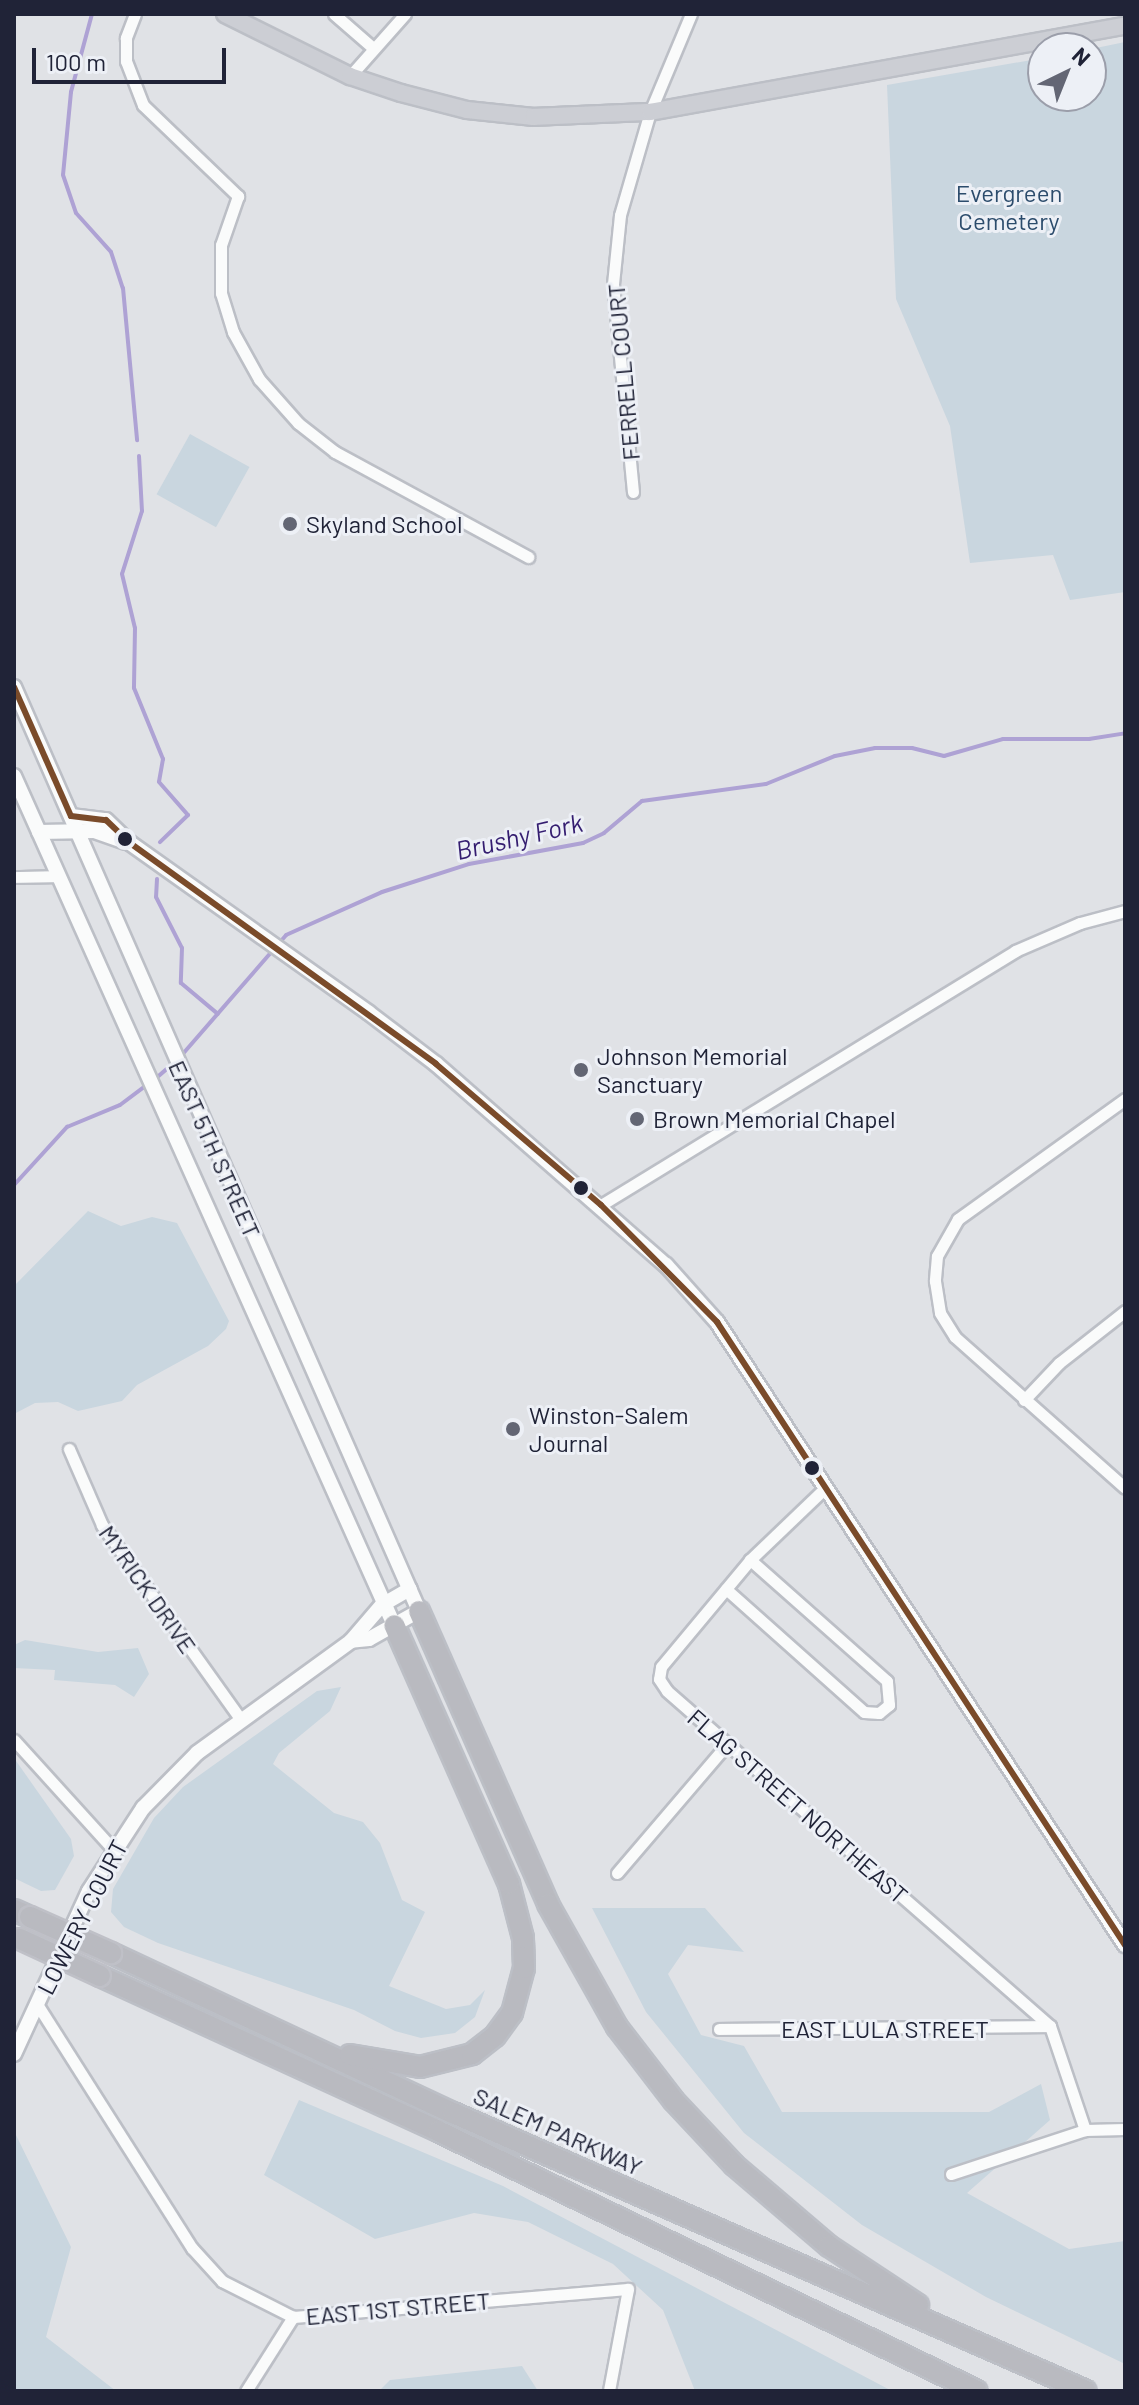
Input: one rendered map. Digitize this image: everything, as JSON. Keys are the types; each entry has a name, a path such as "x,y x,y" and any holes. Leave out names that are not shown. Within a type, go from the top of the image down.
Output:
{"highway":[{"path":"419,1611 569,1946 645,2065 704,2136 796,2220 863,2270 972,2339"},
{"path":"316,2047 406,2067 460,2060 495,2036 512,2013 522,1983 523,1938 515,1901 394,1625"},
{"name":"SALEM PARKWAY","path":"22,1913 519,2142 1086,2391"},
{"name":"SALEM PARKWAY","path":"17,1938 438,2131 818,2318 977,2391"},
{"path":"818,2318 942,2391"}],"main road":[{"path":"225,14 350,76 467,110 534,117 650,112 1125,26"},
{"name":"EAST 5TH STREET","path":"14,687 419,1611"},
{"name":"EAST 5TH STREET","path":"14,776 382,1605 394,1625"},
{"path":"71,816 103,818 130,843 436,1064 601,1205 717,1322 1125,1945"},
{"path":"39,832 98,832 130,843"},
{"name":"LOWERY COURT","path":"14,2054 113,1849 178,1771 241,1720 351,1641 382,1605 410,1589"},
{"name":"LOWERY COURT","path":"351,1641 369,1639 419,1611"}],"street":[{"path":"135,14 126,38 126,61 143,105 238,196 221,245 221,293 233,332 259,379 298,423 335,452 528,557"},
{"path":"334,14 373,48"},
{"path":"350,76 405,14"},
{"name":"FERRELL COURT","path":"633,492 613,284 620,215 650,112 691,14"},
{"path":"14,877 58,876"},
{"path":"601,1205 1015,951 1080,923 1125,911"},
{"path":"1125,1099 958,1219 937,1256 940,1313 955,1337 1125,1488"},
{"path":"1024,1400 1059,1363 1125,1311"},
{"name":"MYRICK DRIVE","path":"69,1449 102,1525 241,1720"},
{"name":"FLAG STREET NORTHEAST","path":"825,1488 750,1560 661,1667 659,1679 727,1744 1050,2026"},
{"path":"726,1589 864,1712 879,1713 889,1705 887,1681 750,1560"},
{"path":"14,1740 113,1849"},
{"path":"617,1873 727,1744"},
{"name":"EAST 1ST STREET","path":"37,2004 192,2248 222,2281 293,2317 628,2289 609,2391"},
{"path":"1050,2026 1085,2130"},
{"name":"EAST LULA STREET","path":"719,2029 1050,2026"},
{"path":"951,2174 1085,2130 1125,2129"},
{"path":"246,2391 293,2317"}],"green space":[{"name":"Evergreen Cemetery","path":"1125,42 1125,592 1070,600 1053,555 970,563 950,426 896,299 887,85 1027,61 1027,112 1107,112 1107,46"},
{"path":"190,434 249,467 216,527 157,494"},
{"path":"88,1211 121,1226 152,1217 177,1223 229,1321 226,1329 208,1346 137,1385 122,1401 78,1411 58,1402 35,1403 14,1414 14,1286"},
{"path":"25,1640 98,1652 138,1648 149,1674 134,1697 115,1685 54,1680 55,1670 14,1668 14,1645"},
{"path":"341,1687 330,1711 279,1753 273,1764 334,1813 363,1822 380,1843 402,1900 425,1912 389,1986 446,2009 470,2005 485,1990 475,2017 455,2033 421,2038 395,2031 354,2010 158,1943 124,1927 111,1912 113,1889 154,1818 183,1787 317,1691"},
{"path":"14,1758 71,1839 74,1856 55,1890 41,1891 14,1878"},
{"path":"592,1908 705,1908 744,1952 688,1945 668,1974 701,2035 744,2046 782,2112 989,2112 1041,2084 1050,2120 967,2193 1069,2249 1125,2241 1125,2364 986,2297 862,2225 744,2133 646,2012"},
{"path":"299,2100 503,2186 892,2391 695,2391 663,2310 613,2264 528,2222 474,2213 375,2239 264,2175"},
{"path":"14,2131 71,2247 46,2337 116,2391 14,2391"},
{"path":"522,2366 538,2391 379,2391 390,2380"}],"waterway":[{"path":"92,14 71,92 63,175 76,213 111,252 123,288 137,440"},
{"path":"139,456 142,511 122,574 135,628 134,688 163,759 159,782 188,815 160,842"},
{"name":"Brushy Fork","path":"181,1056 286,935 382,892 469,864 583,843 604,833 642,801 766,784 835,756 875,748 912,748 944,756 1003,739 1089,739 1125,733"},
{"path":"157,879 156,897 182,948 181,983 218,1014"},
{"name":"Brushy Fork","path":"154,1080 175,1062"},
{"name":"Brushy Fork","path":"14,1185 67,1127 120,1105 147,1085"}],"transit line":[{"path":"14,687 71,816 106,820 130,843 436,1064 601,1205 717,1322 1125,1945"}],"place":[{"name":"Skyland School","path":"290,524"},
{"name":"Johnson Memorial Sanctuary","path":"581,1070"},
{"name":"Brown Memorial Chapel","path":"637,1119"},
{"name":"Winston-Salem Journal","path":"513,1429"}]}
